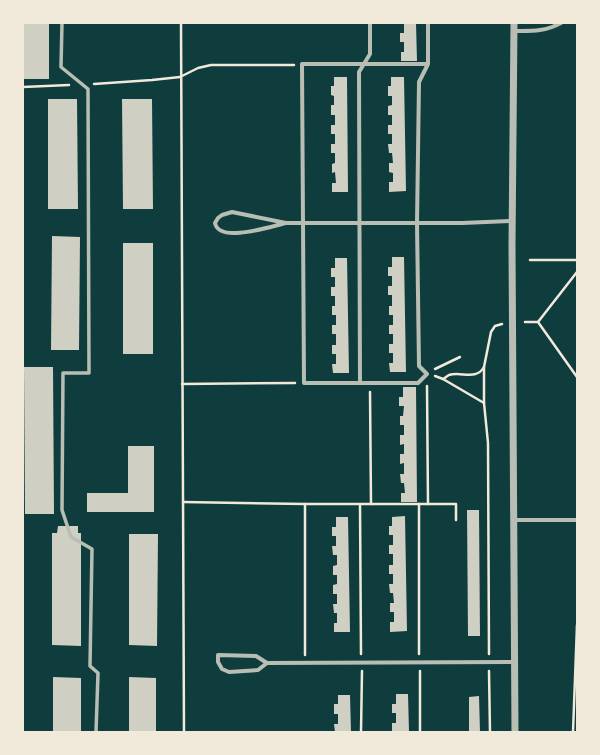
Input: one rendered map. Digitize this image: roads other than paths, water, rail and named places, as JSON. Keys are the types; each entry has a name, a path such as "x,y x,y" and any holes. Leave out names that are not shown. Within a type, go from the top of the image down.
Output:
{"street":[{"path":"62,23 61,67 88,89 89,373 63,373 62,510 71,537 92,549 90,666 98,673 96,732"},
{"path":"360,383 359,72 370,54 370,23"},
{"path":"428,23 428,64 419,82 417,223 419,366 427,374 418,383 304,383 302,64 428,64"},
{"path":"514,23 513,221 515,732"},
{"path":"514,31 540,31 552,28 561,23"},
{"path":"286,223 232,212 222,215 215,223 216,227 221,232 232,234 286,223 513,221"},
{"path":"515,520 577,520"},
{"path":"267,662 258,670 229,672 222,669 218,662 218,655 256,656 267,662 305,663 515,662"}]}
